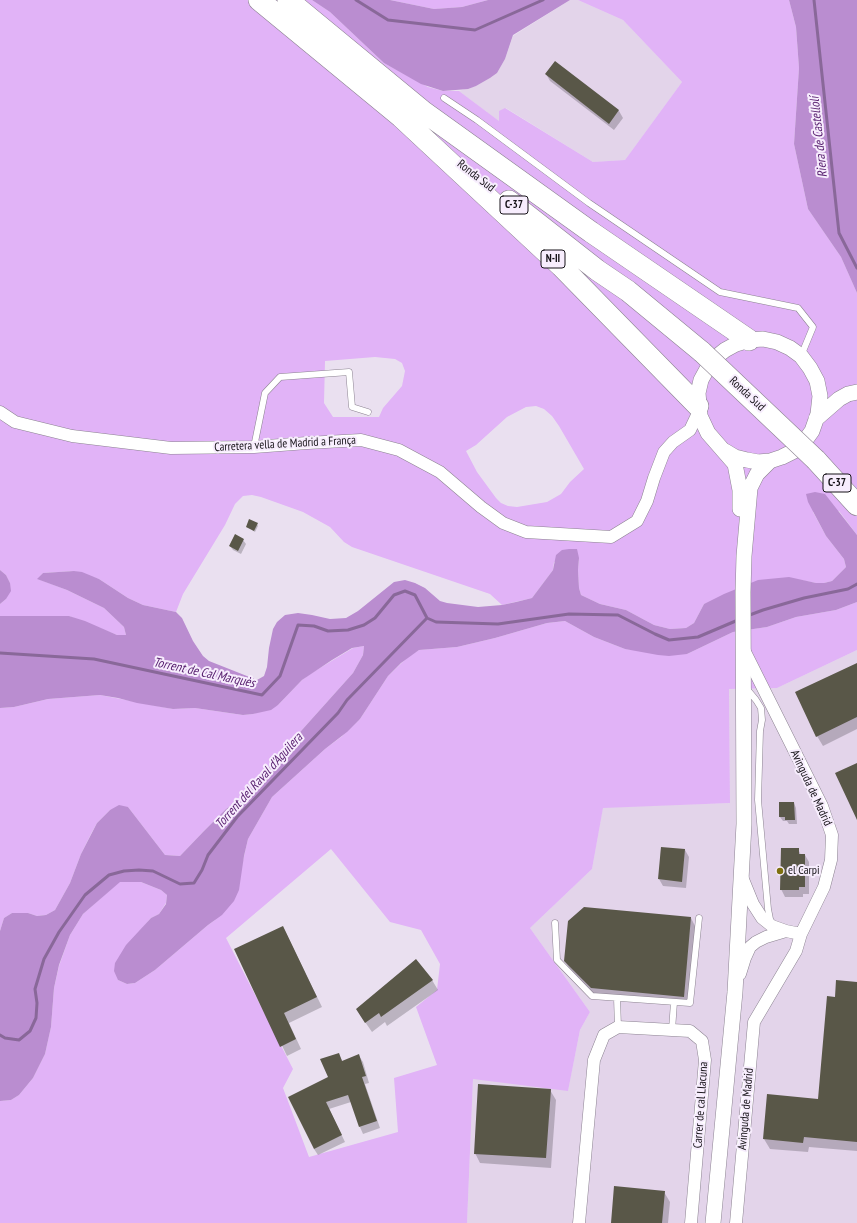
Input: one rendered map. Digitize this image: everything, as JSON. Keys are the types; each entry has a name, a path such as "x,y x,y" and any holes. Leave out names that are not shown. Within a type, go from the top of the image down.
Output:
{"highway":[{"name":"C-37","path":"259,0 401,117"},
{"name":"C-37","path":"288,0 424,112"},
{"name":"Ronda Sud","path":"424,112 600,264 628,291 702,352 816,460 857,505"},
{"path":"424,112 591,232 749,340"},
{"name":"Ronda Sud","path":"401,117 597,270 628,291"},
{"name":"N-II","path":"401,117 561,266 699,409"}],"street":[{"name":"N-II","path":"725,451 735,457 747,460 758,462 770,461 788,454 804,442 812,431 818,414 820,396 817,381 801,356 790,348 777,342 763,339 749,340 736,344 725,350 711,363 701,380 698,393 699,409 704,426 712,438 735,464 738,475 744,556"},
{"path":"817,381 830,390 853,393"},
{"path":"816,419 839,399 853,393"},
{"name":"Carretera vella de Madrid a França","path":"0,412 15,422 72,436 171,448 254,447 361,440 400,450 440,472 481,507 503,523 526,532 611,537 637,522 647,501 664,452 673,442 690,430 699,409"},
{"path":"683,436 693,434 712,438"},
{"name":"N-II","path":"713,1223 735,992 744,824 744,556 750,488 756,474 770,461"},
{"name":"Avinguda de Madrid","path":"736,1223 754,1022 796,951 801,934 824,887 831,860 832,835 822,806 743,647"},
{"path":"741,875 758,913 772,926 801,934"},
{"path":"735,992 742,967 750,947 756,942 786,931"},
{"path":"579,1223 594,1060 604,1035 618,1027"},
{"name":"Carrer de cal Llacuna","path":"618,1027 690,1032 702,1041 705,1060 691,1223"}],"lane":[{"path":"444,98 477,120 589,203 720,292 798,308 813,327 801,356"},
{"path":"254,447 265,393 280,377 349,372 352,407 368,412"},
{"path":"743,685 761,708 762,720 760,731 758,800 768,909 772,926"},
{"path":"555,923 557,960 592,996 690,1003 699,918"},
{"path":"617,998 618,1027"},
{"path":"672,1030 674,1002"}],"shaded area":[{"path":"0,0 312,0 330,12 384,63 428,87 443,91 459,91 499,121 499,111 505,108 593,162 625,160 682,82 623,20 578,0 789,0 796,27 799,68 794,144 808,209 841,257 857,293 857,535 839,511 813,512 826,536 844,559 846,567 832,581 816,583 789,578 704,604 694,623 686,628 670,629 654,625 626,610 600,604 581,595 578,570 579,558 554,562 553,570 532,598 502,605 490,594 352,547 344,542 330,527 303,512 252,495 243,496 235,504 225,525 183,594 176,612 143,605 128,598 99,579 74,571 43,573 38,579 67,590 104,608 124,627 126,635 117,635 69,616 0,616 0,604 6,599 10,583 6,575 0,570","holes":["375,357 395,359 402,363 405,371 402,386 383,408 379,417 333,417 324,403 325,361","536,406 544,409 552,416 584,469 570,482 561,494 547,502 517,507 508,506 501,503 496,498 477,472 466,451 476,445 507,417 526,407"]},
{"path":"312,0 390,0 434,9 462,7 488,0 570,0 513,35 505,59 497,73 476,86 468,89 443,91 421,84 384,63 330,12"},
{"path":"390,0 488,0 462,7 434,9"},
{"path":"570,0 578,0 623,20 682,82 625,160 593,162 506,108 500,122 459,91 476,86 497,73 505,59 513,36"},
{"path":"789,0 857,0 857,293 841,257 808,209 794,144 799,68 796,27"},
{"path":"815,492 825,494 857,535 857,602 836,610 796,617 767,627 733,632 687,654 669,656 625,649 594,637 565,621 547,623 457,647 419,650 401,663 388,676 360,719 347,732 325,749 272,797 248,839 239,890 234,901 222,915 155,970 135,983 127,984 118,980 114,971 115,963 126,945 151,918 159,914 166,904 167,895 161,890 141,882 120,882 83,914 70,935 59,965 54,988 51,1027 45,1054 33,1078 19,1095 11,1100 0,1101 0,931 4,918 12,913 28,913 37,916 46,915 55,910 70,883 81,854 97,823 110,810 119,805 128,807 165,855 180,856 226,809 241,798 353,673 363,655 364,646 352,648 302,680 278,705 271,710 253,714 243,715 195,708 173,709 100,695 48,699 14,707 0,708 0,616 69,616 85,621 117,635 126,635 124,627 104,608 67,590 37,579 43,573 74,571 82,572 99,579 128,598 143,605 176,612 182,618 193,641 203,656 209,661 257,680 264,676 267,667 273,629 277,622 285,615 298,613 330,619 346,618 358,611 394,582 405,580 425,588 440,601 447,603 478,607 516,602 532,598 553,570 556,555 562,550 577,549 579,558 579,588 581,595 600,604 626,610 654,625 670,629 686,628 694,623 704,604 758,580 789,577 816,583 832,581 846,567 844,559 826,536 808,502 806,494"},
{"path":"0,570 6,575 10,583 11,591 6,599 0,604"},
{"path":"857,602 857,650 777,688 729,689 730,803 603,808 592,869 530,928 590,1012 580,1030 568,1091 473,1079 467,1223 0,1223 0,1101 11,1100 19,1095 33,1078 45,1054 51,1027 54,988 59,966 70,935 83,914 120,881 141,882 161,890 167,895 166,903 159,914 151,918 144,926 118,980 127,984 135,983 155,970 215,920 242,865 248,839 272,797 360,719 388,676 409,656 419,650 457,647 547,623 565,621 594,637 625,649 687,654 733,632 767,627 796,617 836,610","holes":["331,849 390,922 421,930 440,964 437,990 416,1007 437,1065 394,1078 398,1132 309,1157 283,1088 293,1069 226,938"]},
{"path":"364,646 363,655 353,673 241,798 226,809 180,856 165,855 128,807 110,810 97,823 92,832 81,854 70,883 55,910 46,915 37,916 28,913 12,913 4,918 0,931 0,708 14,707 48,699 100,695 173,709 195,708 243,715 253,714 278,705 302,680 310,674 353,648"},
{"path":"857,650 857,1223 467,1223 473,1078 568,1090 580,1030 590,1012 530,928 592,869 603,807 730,803 729,689 777,688"}],"building":[{"path":"555,61 619,110 609,124 545,74"},
{"path":"249,519 258,523 254,531 246,527"},
{"path":"235,534 244,539 238,551 229,546"},
{"path":"857,663 857,717 816,737 795,692"},
{"path":"857,763 857,820 835,773"},
{"path":"779,802 794,802 795,820 785,820 785,817 779,817"},
{"path":"661,847 685,849 682,882 658,879"},
{"path":"781,848 799,848 799,854 805,854 805,887 799,887 799,890 780,890"},
{"path":"584,907 691,917 684,997 591,988 564,961 568,921"},
{"path":"283,926 317,997 284,1013 296,1039 280,1047 234,949"},
{"path":"416,959 433,980 381,1017 379,1013 365,1023 356,1009"},
{"path":"836,980 857,982 857,1142 804,1137 803,1143 763,1139 767,1094 818,1099 827,996 835,997"},
{"path":"339,1053 342,1061 359,1054 366,1076 362,1077 377,1121 359,1127 348,1095 326,1102 342,1135 314,1149 288,1097 328,1077 320,1059"},
{"path":"478,1084 551,1089 546,1158 474,1154"},
{"path":"614,1186 665,1191 662,1223 611,1223"}],"waterway":[{"name":"Riera de Castellolí","path":"356,0 388,20 475,30 543,0"},
{"name":"Riera de Castellolí","path":"814,0 839,233 857,268"},
{"path":"747,616 804,598 848,589 857,584"},
{"name":"Torrent de Cal Marquès","path":"0,653 94,659 262,695 280,676 298,625 314,626 328,631 348,630 364,625 375,618 394,595 405,591 415,595 427,618"},
{"path":"427,618 436,622 498,624 569,614 618,615 669,640 698,637 738,620"},
{"name":"Torrent del Raval d'Aguilera","path":"0,1035 5,1038 19,1040 30,1031 36,1018 37,1003 35,989 44,959 59,932 85,895 109,875 124,871 153,871 180,884 194,883 202,870 208,855 237,817 338,713 347,700 427,618"}],"place":[{"name":"el Carpi","path":"780,871"}]}
